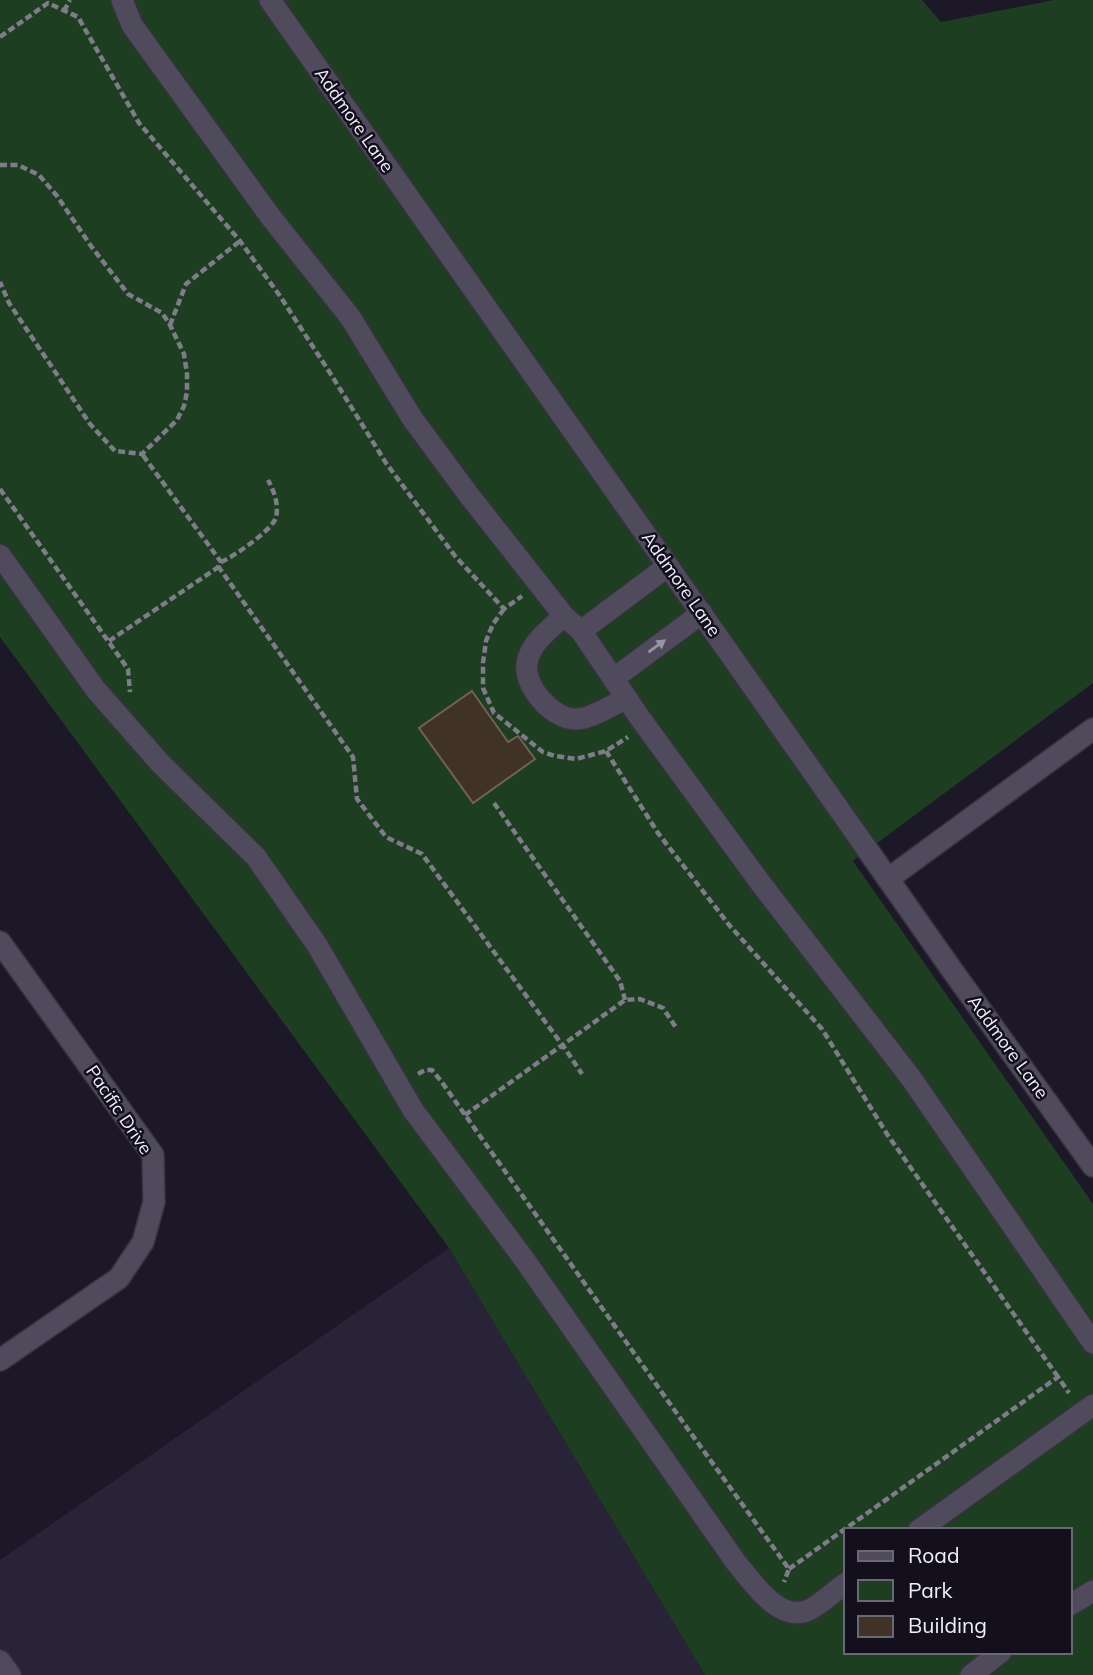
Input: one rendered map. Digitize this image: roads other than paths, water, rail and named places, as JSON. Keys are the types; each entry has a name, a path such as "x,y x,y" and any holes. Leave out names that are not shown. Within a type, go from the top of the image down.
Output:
{"street":[{"path":"122,0 132,25 270,216 350,317 412,418 564,617 581,631 762,885 911,1078 1093,1343"},
{"name":"Addmore Lane","path":"270,0 888,879 1089,1153"},
{"path":"0,555 96,690 161,764 256,857 317,945 413,1110 524,1259 734,1561 771,1603 790,1612 808,1611 844,1584"},
{"path":"581,631 668,566"},
{"path":"613,678 702,613"},
{"path":"564,617 537,640 527,663 529,678 538,696 553,712 576,719 592,715 627,698"},
{"path":"888,879 1093,729"},
{"name":"Pacific Drive","path":"0,942 153,1155 154,1202 143,1242 119,1278 0,1360"},
{"path":"922,1528 1088,1408"},
{"path":"1072,1604 1093,1591"},
{"path":"971,1675 998,1654"}]}
